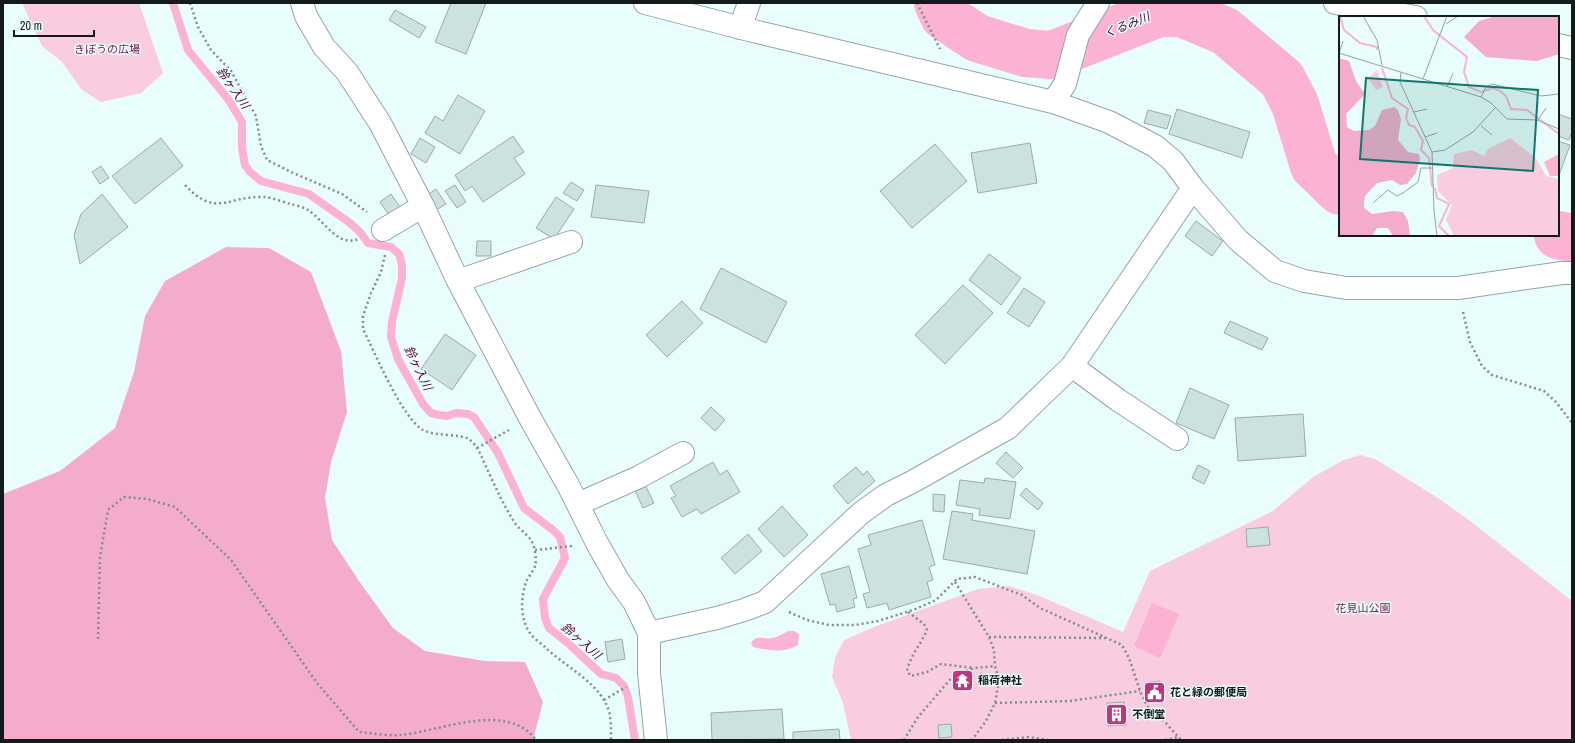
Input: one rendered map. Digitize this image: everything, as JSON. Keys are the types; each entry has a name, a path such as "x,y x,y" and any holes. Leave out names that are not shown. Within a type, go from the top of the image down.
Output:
{"street":[{"path":"302,3 306,16 324,47 347,72 380,123 423,206 458,281 530,418 578,504 597,543 618,580 634,602 649,634 649,673 656,740"},
{"path":"645,3 740,28 1053,102 1109,122 1154,146 1173,161 1193,188 1238,240 1275,271 1304,281 1346,288 1458,288 1562,273 1572,273"},
{"path":"740,28 748,3"},
{"path":"1053,102 1065,84 1078,35 1098,3"},
{"path":"1335,3 1410,16"},
{"path":"1559,45 1572,48"},
{"path":"649,634 717,618 765,602 861,513 886,495 1008,428 1072,366 1193,188"},
{"path":"381,228 423,206"},
{"path":"458,281 571,242"},
{"path":"1072,366 1118,400 1177,439"},
{"path":"578,504 639,477 684,452"}],"path":[{"path":"185,185 194,194 213,203 221,204 247,198 265,196 307,209 337,236 346,240 358,239 381,228 370,214 342,194 267,160 261,146 256,116 231,71 211,50 198,27 190,3"},
{"path":"918,3 955,79"},
{"path":"386,252 381,272 363,316 363,329 404,410 418,426 425,431 470,439 477,448 501,500 514,522 531,540 535,550 536,565 526,582 522,606 524,620 528,631 552,654 578,673 604,700 610,715 611,740"},
{"path":"1458,288 1470,342 1482,366 1492,375 1544,391 1556,402 1572,423"},
{"path":"477,448 497,437"},
{"path":"98,639 100,557 108,510 124,497 147,499 175,507 231,560 317,683 359,732 398,735 468,722 494,720 515,723 530,732 536,740"},
{"path":"535,550 568,547"},
{"path":"765,602 807,620 829,624 855,625 878,621 908,612 936,600 957,579 976,577 1022,595 1040,608 1122,645 1129,658 1140,691 1147,706 1165,722 1179,739"},
{"path":"955,582 989,637 994,650 995,666 999,680 995,703 986,721 972,740"},
{"path":"908,612 924,624 927,630 918,648 908,662 907,671 912,676 927,672 933,667 942,664 974,668 995,666"},
{"path":"989,637 1107,638"},
{"path":"904,740 918,717 954,675 974,668"},
{"path":"995,703 1070,700 1115,696 1140,691"},
{"path":"604,700 617,692"},
{"path":"1002,740 1028,737 1048,740"},
{"path":"1165,740 1179,739"}],"green space":[{"name":"きぼうの広場","path":"22,3 139,3 163,73 141,93 101,102 82,90 62,62 42,46"},
{"name":"花見山公園","path":"1360,455 1375,459 1438,498 1469,520 1572,601 1572,740 851,740 843,703 832,677 835,658 844,640 874,627 978,589 1009,586 1037,595 1123,632 1150,571 1273,511 1313,477 1344,460"}],"shaded area":[{"path":"226,247 269,248 311,272 341,351 347,412 331,462 325,498 332,540 393,628 425,651 485,661 525,662 543,702 533,740 3,740 3,494 60,471 115,428 134,372 145,316 165,281"},
{"path":"1152,603 1179,614 1160,658 1134,646"},
{"path":"788,631 794,631 799,634 798,645 793,648 782,650 765,650 753,647 751,643 753,640 758,638 774,638"}],"building":[{"path":"451,3 486,3 466,54 435,42"},
{"path":"395,10 426,27 419,38 389,20"},
{"path":"458,95 485,111 460,154 425,133 435,116 443,121"},
{"path":"1177,109 1250,132 1242,158 1169,134"},
{"path":"1148,110 1171,116 1167,129 1144,123"},
{"path":"1559,114 1572,119 1572,131 1569,140 1559,136"},
{"path":"513,136 524,152 514,158 525,174 483,202 472,186 465,191 455,175"},
{"path":"161,138 183,166 135,204 112,176"},
{"path":"420,138 435,147 426,163 411,154"},
{"path":"1559,141 1570,145 1559,175"},
{"path":"1030,143 1037,183 978,193 971,153"},
{"path":"935,144 967,181 912,228 880,191"},
{"path":"101,166 109,178 100,184 92,172"},
{"path":"571,182 584,190 577,201 563,193"},
{"path":"455,185 466,202 457,208 445,191"},
{"path":"596,185 649,191 644,223 591,217"},
{"path":"436,189 446,204 436,210 426,196"},
{"path":"102,194 128,227 80,264 74,235 81,214"},
{"path":"391,194 400,207 389,215 380,202"},
{"path":"556,197 574,209 554,239 536,228"},
{"path":"1196,221 1223,241 1212,256 1185,236"},
{"path":"477,241 491,241 491,256 476,256"},
{"path":"989,254 1021,278 1001,305 969,280"},
{"path":"721,268 787,302 766,343 700,309"},
{"path":"963,285 993,313 945,364 915,335"},
{"path":"1024,288 1045,302 1029,327 1007,313"},
{"path":"682,301 703,323 667,357 646,335"},
{"path":"1230,321 1268,338 1262,350 1224,333"},
{"path":"445,334 476,355 452,390 421,369"},
{"path":"1190,388 1229,405 1214,439 1176,423"},
{"path":"711,407 725,420 715,431 701,418"},
{"path":"1303,414 1306,456 1238,461 1235,418"},
{"path":"1006,452 1023,468 1013,478 996,463"},
{"path":"713,462 720,475 727,470 740,492 701,514 697,509 682,517 671,498 676,496 670,486"},
{"path":"1198,465 1210,471 1204,484 1192,478"},
{"path":"856,467 863,475 867,471 875,481 848,504 833,486"},
{"path":"985,478 1016,482 1010,519 979,515 980,509 956,505 960,480 984,483"},
{"path":"644,483 654,503 643,508 634,488"},
{"path":"1026,488 1043,503 1038,510 1020,495"},
{"path":"933,494 945,495 944,512 933,511"},
{"path":"782,506 808,535 784,557 758,529"},
{"path":"952,511 973,514 972,520 1035,531 1027,574 943,559"},
{"path":"922,520 935,565 929,567 933,580 927,582 931,597 889,610 887,603 867,608 863,594 870,592 858,549 871,545 868,535"},
{"path":"1268,527 1270,545 1247,547 1246,529"},
{"path":"748,534 762,551 735,574 721,558"},
{"path":"849,566 857,598 853,599 855,607 837,612 835,604 830,605 821,574"},
{"path":"622,639 625,659 608,662 605,642"},
{"path":"1160,681 1162,702 1151,702 1150,682"},
{"name":"不倒堂","path":"1124,702 1126,725 1108,726 1107,703"},
{"path":"782,709 784,739 712,740 711,713"},
{"path":"951,724 952,737 939,738 938,725"},
{"path":"839,729 840,740 793,740 793,732"}],"waterway":[{"name":"鈴ヶ入川","path":"173,3 188,50 228,99 242,122 242,148 245,165 250,172 261,181 309,194 350,223 360,232 368,243 391,247 399,254 402,265 402,278 392,322 391,337 398,359 423,404 431,413 447,416 456,413 468,414 474,417 498,453 524,508 560,537 565,558 543,599 545,618 549,628 568,643 601,674 616,678 624,686 628,697 635,740"},
{"name":"くるみ川","path":"938,3 944,16 977,38 1026,53 1052,55 1159,13 1182,13 1225,31 1282,79 1295,104 1314,166 1339,190"},
{"name":"くるみ川","path":"1559,235 1572,238"}],"place":[{"name":"稲荷神社","path":"962,680"},
{"name":"花と緑の郵便局","path":"1155,692"},
{"name":"不倒堂","path":"1116,714"}]}
